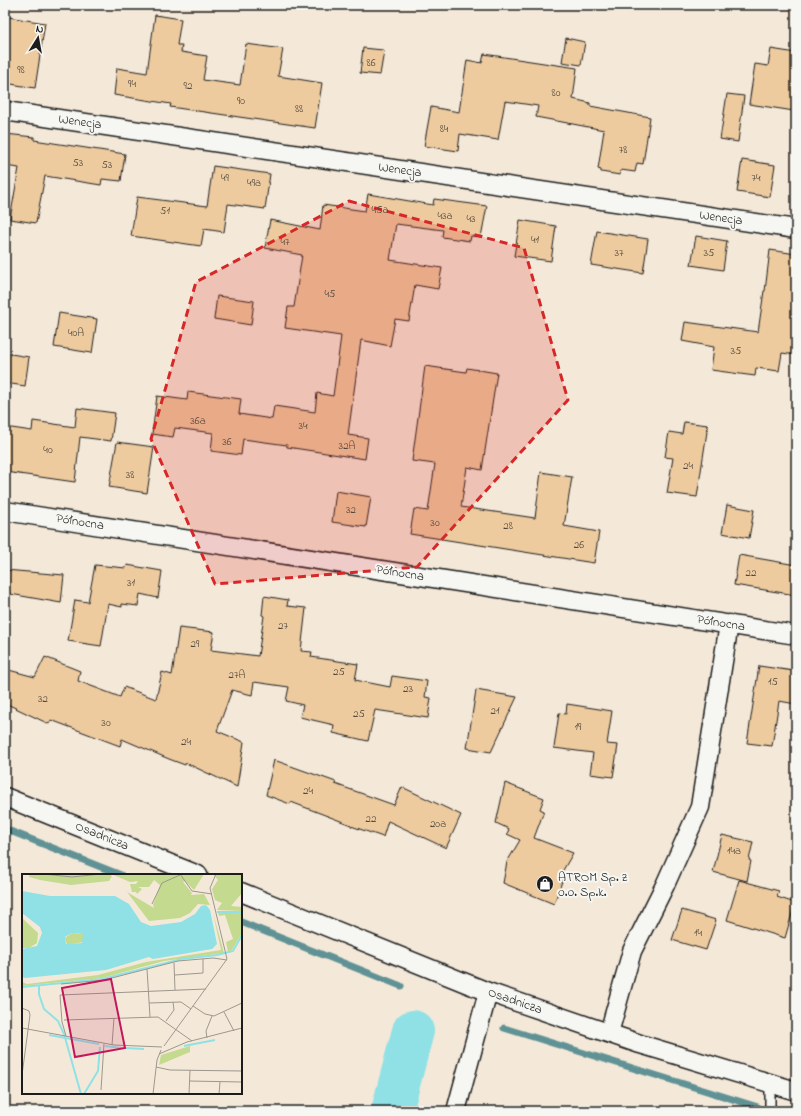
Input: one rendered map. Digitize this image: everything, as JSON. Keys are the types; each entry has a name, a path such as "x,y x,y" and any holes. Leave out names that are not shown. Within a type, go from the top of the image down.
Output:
{"street":[{"name":"Wenecja","path":"5,111 796,229"},
{"name":"Północna","path":"5,511 796,635"},
{"path":"609,1033 632,951 665,885 700,806 729,624"},
{"name":"Osadnicza","path":"5,797 196,874"},
{"name":"Osadnicza","path":"242,892 488,992 640,1044 796,1091"},
{"path":"456,1111 488,992"}],"lane":[{"path":"770,1084 770,1111"}],"highlighted area":[{"path":"349,201 524,248 568,400 417,567 215,584 151,439 196,282"}],"building":[{"path":"155,15 181,19 177,45 182,45 181,52 207,56 203,80 240,85 246,44 283,49 278,76 322,83 315,128 170,107 171,104 114,95 117,68 147,73"},
{"path":"8,17 45,23 35,88 5,83 5,18"},
{"path":"566,38 585,42 581,65 562,62"},
{"path":"363,48 384,51 380,75 360,73"},
{"path":"771,49 796,53 796,95 794,111 749,104 755,64 768,66"},
{"path":"484,54 577,68 573,99 590,103 590,106 650,117 643,164 637,163 635,172 621,170 620,175 601,172 601,170 598,169 604,130 536,117 538,106 505,101 498,140 460,134 458,151 424,146 431,107 459,112 467,60 482,63"},
{"path":"727,94 744,96 738,142 720,139"},
{"path":"5,134 34,137 34,140 125,154 121,181 102,179 101,185 45,176 36,223 10,219 19,168 5,166"},
{"path":"742,160 775,165 770,197 737,192"},
{"path":"213,166 270,174 265,209 228,204 224,232 204,229 201,246 131,236 137,197 207,206"},
{"path":"368,194 433,205 434,199 487,206 481,237 471,236 470,241 442,237 443,230 396,224 390,260 442,268 438,289 415,285 409,321 395,319 390,346 361,340 348,435 368,438 365,459 243,439 241,455 211,451 213,433 175,428 173,437 152,434 157,396 187,400 188,392 241,399 239,414 272,419 274,406 315,412 317,393 333,396 341,336 285,328 288,307 294,307 302,255 265,248 270,220 320,230 323,205 365,211"},
{"path":"520,220 556,226 551,261 514,256"},
{"path":"597,231 648,239 643,273 591,265"},
{"path":"696,236 727,241 723,270 691,265"},
{"path":"770,250 796,254 796,355 782,353 779,371 756,368 755,376 711,370 714,347 682,341 685,322 758,332"},
{"path":"217,296 254,301 251,325 214,319"},
{"path":"59,313 97,319 92,353 54,347"},
{"path":"5,353 29,357 25,386 5,383"},
{"path":"425,366 466,372 467,368 497,373 482,470 467,467 461,507 535,518 541,472 572,477 564,526 599,532 594,563 410,534 414,509 428,511 435,464 412,461"},
{"path":"77,408 115,413 111,441 80,437 75,482 5,472 5,427 32,431 33,421 75,427"},
{"path":"684,422 708,425 697,497 667,493 673,458 665,457 669,432 682,434"},
{"path":"117,442 154,447 147,493 109,487"},
{"path":"336,491 371,497 366,527 332,522"},
{"path":"727,505 754,510 749,538 722,533"},
{"path":"739,555 796,565 796,595 734,585"},
{"path":"95,565 126,568 127,565 162,571 158,598 140,594 138,606 122,604 122,607 108,604 101,646 68,641 75,600 88,602"},
{"path":"5,570 64,575 61,603 5,593"},
{"path":"264,596 288,600 287,606 306,608 301,651 312,652 311,657 358,664 355,680 390,687 392,676 427,681 425,697 431,698 428,718 375,710 368,741 333,733 334,725 300,717 303,705 286,701 289,687 254,682 252,695 232,690 217,731 244,742 237,787 186,763 185,765 169,759 122,739 120,746 51,720 49,724 5,703 5,669 35,677 45,657 80,671 78,681 120,697 124,687 156,699 162,672 172,675 179,628 214,632 211,650 258,656 264,616 262,615"},
{"path":"759,666 794,671 796,678 796,704 779,701 772,746 747,743"},
{"path":"476,690 517,697 491,752 467,748"},
{"path":"567,704 612,711 607,744 618,745 613,777 590,774 593,753 554,748 559,713 566,714"},
{"path":"274,760 394,805 402,787 461,815 446,848 388,821 383,837 291,802 290,804 266,795"},
{"path":"505,783 544,798 540,809 544,811 534,838 573,853 562,872 565,873 554,904 503,883 507,862 520,840 507,834 509,829 496,823"},
{"path":"722,835 753,842 749,860 751,861 747,881 713,872"},
{"path":"739,880 779,891 777,897 795,903 785,938 727,920"},
{"path":"682,910 716,920 706,950 672,940"}],"waterway":[{"path":"5,829 118,874"},
{"path":"242,922 401,986"},
{"path":"504,1028 758,1107"},
{"path":"392,1111 413,1031"}],"place":[{"name":"ATROM Sp. z o.o. Sp.k.","path":"545,884"}]}
